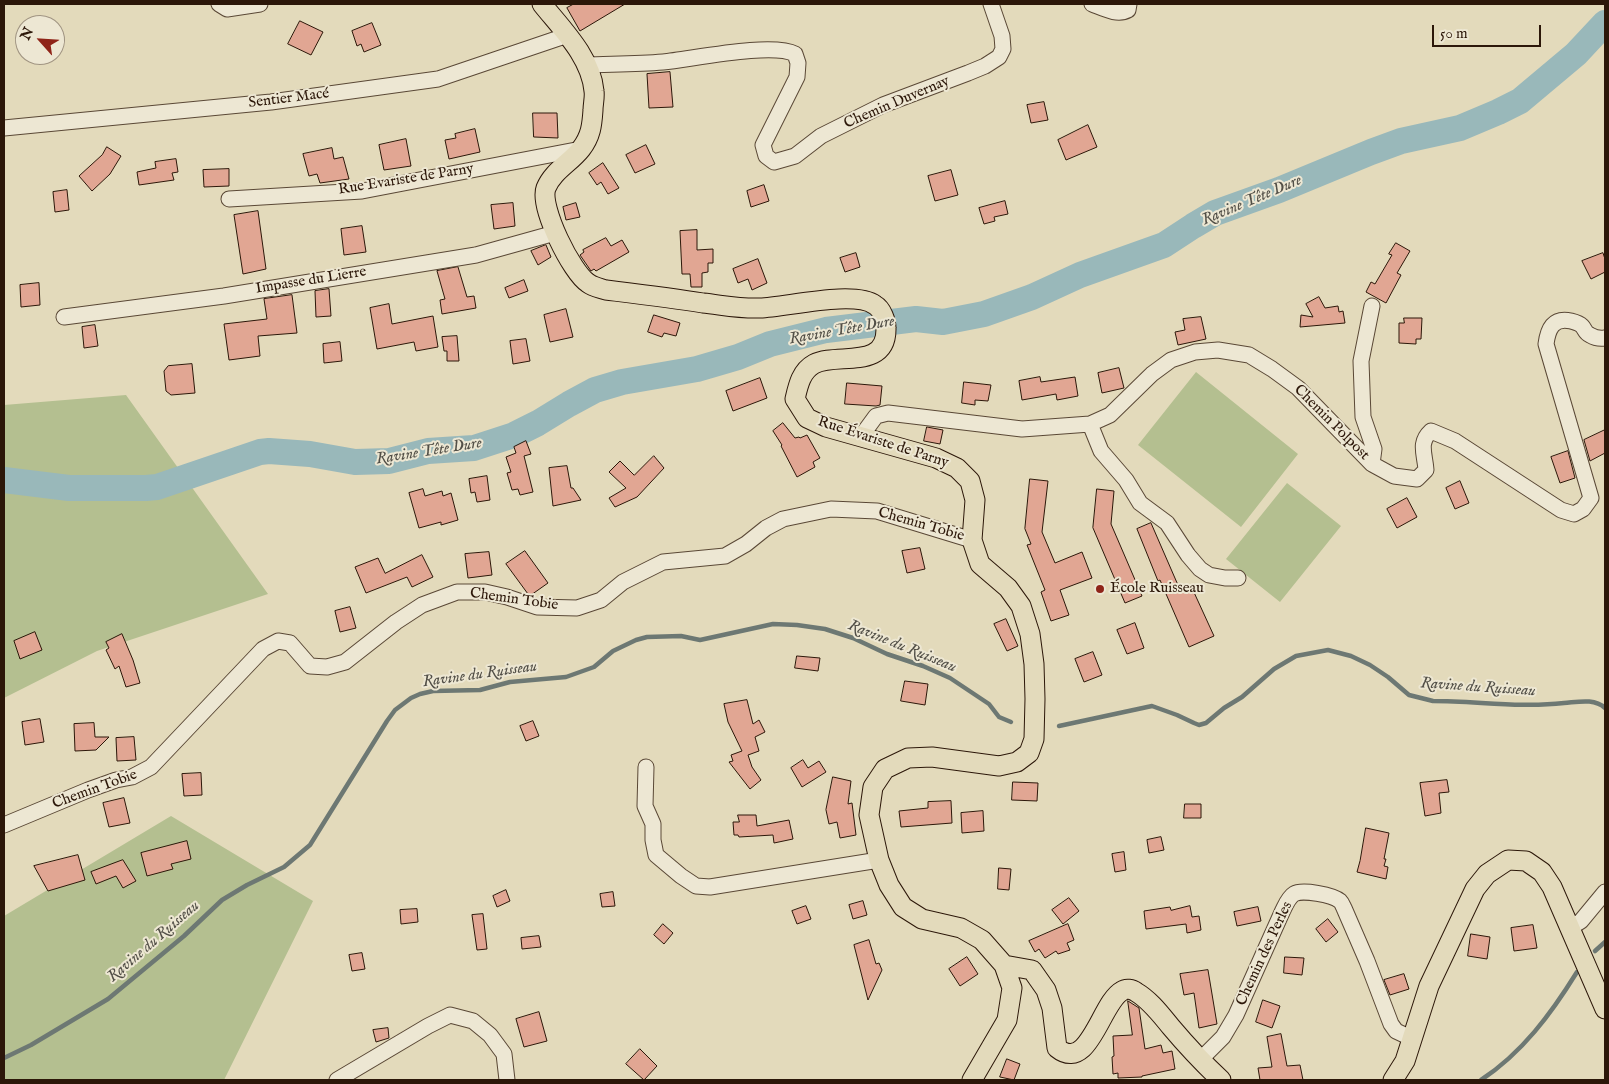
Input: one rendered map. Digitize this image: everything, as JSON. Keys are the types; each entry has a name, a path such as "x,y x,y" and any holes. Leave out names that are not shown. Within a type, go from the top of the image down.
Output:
{"main road":[{"name":"Rue Évariste de Parny","path":"542,4 568,35 590,71 594,91 592,131 581,149 553,175 545,190 547,210 572,266 588,283 606,290 759,309 847,298 863,300 876,305 886,325 886,333 882,345 873,355 858,359 830,359 813,365 799,380 795,399 807,418 826,428 936,458 957,468 970,481 975,500 972,540 980,564 1008,588 1021,606 1030,634 1034,664 1034,739 1029,753 1017,762 999,766 932,757 908,758 885,769 873,787 869,815 878,860 889,885 904,907 922,919 962,928 982,940 1004,965 1012,988 1007,1020 972,1080"},
{"path":"1393,1080 1405,1061 1429,986 1475,889 1487,874 1508,860 1526,860 1542,872 1552,887 1605,1009"},
{"path":"1004,965 1032,970 1046,990 1052,1008 1057,1048 1064,1053 1072,1054 1081,1050 1089,1041 1108,1007 1121,991 1128,989 1136,992 1150,1003 1200,1060 1221,1080"}],"street":[{"path":"219,4 227,9 260,4"},
{"name":"Chemin Duvernay","path":"586,65 664,62 761,50 788,50 795,54 798,63 797,76 763,145 766,156 774,162 795,156 821,136 883,105 968,74 999,57 1003,48 1002,36 991,4"},
{"path":"1092,4 1117,13 1123,13 1128,10 1129,4"},
{"name":"Sentier Macé","path":"4,128 271,102 438,79 568,35"},
{"name":"Rue Evariste de Parny","path":"229,199 362,191 581,149"},
{"name":"Impasse du Lierre","path":"64,317 224,296 476,255 556,233"},
{"path":"1372,306 1360,361 1363,417 1374,449 1372,464"},
{"name":"Chemin Polpost","path":"862,438 876,416 888,413 1022,429 1090,424 1110,415 1152,374 1171,360 1195,352 1218,350 1249,355 1298,388 1372,464 1394,476 1417,479 1426,470 1423,446 1425,437 1431,431 1455,441 1562,510 1574,514 1583,509 1591,498 1546,344 1548,330 1555,322 1564,319 1583,326 1587,334 1597,339 1605,338"},
{"path":"1090,424 1101,451 1126,480 1140,502 1166,522 1188,555 1200,569 1209,575 1238,578"},
{"name":"Chemin Tobie","path":"4,825 88,790 116,780 132,777 151,768 263,649 278,641 290,643 310,666 328,667 345,662 396,622 422,605 457,592 485,592 537,606 577,608 601,600 623,582 663,562 726,556 746,544 766,528 783,519 832,509 877,511 972,540"},
{"path":"646,767 645,806 653,824 656,855 696,886 710,887 878,860"},
{"name":"Chemin des Perles","path":"1200,1060 1223,1037 1236,1015 1283,910 1293,894 1299,891 1324,895 1339,901 1344,908 1367,961 1391,1024 1396,1030 1413,1039"},
{"path":"1570,928 1581,922 1605,892"},
{"path":"337,1080 450,1015 473,1021 490,1035 504,1054 507,1080"}],"green space":[{"path":"1196,372 1298,454 1241,527 1138,445"},
{"path":"126,395 268,594 97,651 4,698 4,405"},
{"path":"1287,483 1341,526 1280,602 1226,559"},
{"path":"171,816 313,901 224,1080 4,1080 4,916"}],"building":[{"path":"574,4 625,4 580,31 567,8"},
{"path":"300,21 323,32 311,55 288,44"},
{"path":"372,23 381,45 364,52 361,44 357,46 352,31"},
{"path":"670,72 673,107 649,108 647,74"},
{"path":"1044,102 1048,120 1031,123 1027,105"},
{"path":"533,113 557,113 558,138 534,137"},
{"path":"1088,125 1097,147 1066,160 1058,140"},
{"path":"475,129 480,152 449,159 445,140 456,138 455,134"},
{"path":"406,139 411,166 384,170 379,145"},
{"path":"646,145 655,164 635,173 626,155"},
{"path":"107,147 121,156 110,174 92,191 79,176 102,155"},
{"path":"332,148 334,159 343,157 349,179 320,183 317,174 309,176 303,154"},
{"path":"176,159 178,172 172,173 174,180 139,185 137,172 156,168 155,162"},
{"path":"603,163 619,188 608,194 601,182 597,185 589,173"},
{"path":"229,169 229,186 204,187 203,170"},
{"path":"951,170 958,195 935,201 928,176"},
{"path":"764,185 769,201 751,207 747,191"},
{"path":"67,190 69,210 55,212 53,192"},
{"path":"1005,201 1008,214 994,217 995,221 984,224 979,208"},
{"path":"513,203 515,226 494,229 491,205"},
{"path":"576,203 580,217 566,220 563,207"},
{"path":"258,211 266,269 243,274 234,215"},
{"path":"362,226 366,252 344,255 341,229"},
{"path":"697,230 697,250 713,249 713,263 708,263 708,272 702,273 702,287 691,287 690,274 682,274 680,231"},
{"path":"606,238 611,246 622,240 629,252 596,271 594,269 591,271 580,255 584,252 583,250"},
{"path":"1396,243 1410,251 1397,273 1401,275 1386,303 1366,292 1371,282 1375,284 1392,255 1389,254"},
{"path":"546,245 551,257 538,265 531,251"},
{"path":"856,253 860,267 845,272 840,258"},
{"path":"1603,253 1605,272 1591,279 1582,261"},
{"path":"758,259 767,283 752,290 748,279 738,283 733,269"},
{"path":"458,267 467,297 474,296 476,308 442,314 440,300 445,299 437,271"},
{"path":"524,280 528,291 509,298 505,288"},
{"path":"39,283 40,305 21,307 20,285"},
{"path":"329,289 331,316 316,317 315,291"},
{"path":"292,295 297,333 258,336 260,356 229,360 224,324 267,319 264,299"},
{"path":"1319,297 1325,308 1338,306 1339,312 1343,311 1345,323 1300,327 1301,315 1313,317 1306,304"},
{"path":"389,304 392,324 433,316 438,347 416,351 414,342 377,349 370,308"},
{"path":"566,309 573,337 550,342 544,315"},
{"path":"654,315 680,323 676,336 664,333 662,337 648,332"},
{"path":"1201,317 1206,339 1178,345 1175,332 1185,330 1183,319"},
{"path":"1404,318 1422,318 1421,339 1416,339 1416,344 1399,343 1399,323 1404,323"},
{"path":"95,325 98,346 84,348 82,327"},
{"path":"457,336 459,361 447,361 447,351 444,351 442,337"},
{"path":"526,339 530,361 513,364 510,341"},
{"path":"340,342 342,361 324,363 323,344"},
{"path":"192,364 195,393 171,395 166,391 164,371 168,366"},
{"path":"1119,368 1124,388 1102,393 1098,373"},
{"path":"1040,377 1041,382 1075,377 1078,396 1057,400 1056,394 1022,400 1019,381"},
{"path":"760,378 767,398 733,411 726,391"},
{"path":"964,382 991,385 988,401 975,400 975,405 962,403"},
{"path":"847,383 882,386 880,405 845,404"},
{"path":"783,423 795,438 807,435 820,458 813,462 815,467 797,477 782,445 773,431"},
{"path":"927,427 943,430 940,444 924,441"},
{"path":"1605,430 1605,453 1590,461 1584,440"},
{"path":"526,441 531,454 524,456 533,492 520,495 518,489 512,490 507,473 511,472 506,457 516,453 514,447"},
{"path":"1568,451 1575,478 1560,483 1551,457"},
{"path":"654,456 664,468 637,497 615,507 609,498 626,488 609,472 620,461 634,475"},
{"path":"567,466 571,488 573,488 581,500 553,506 549,468"},
{"path":"487,476 490,500 477,502 475,492 471,493 469,479"},
{"path":"1030,479 1048,481 1042,532 1055,563 1082,552 1092,578 1060,590 1069,615 1051,621 1041,592 1045,590 1027,545 1031,544 1025,529"},
{"path":"1460,481 1469,503 1455,509 1446,488"},
{"path":"423,489 425,496 442,491 443,496 451,493 458,520 419,528 409,493"},
{"path":"1097,489 1114,491 1111,524 1142,596 1125,603 1093,528"},
{"path":"1407,498 1417,517 1397,528 1387,509"},
{"path":"1151,523 1181,592 1192,588 1214,636 1189,647 1160,580 1158,581 1137,529"},
{"path":"920,548 925,569 907,573 902,551"},
{"path":"525,551 548,583 531,595 528,594 506,564"},
{"path":"489,552 492,575 468,578 465,554"},
{"path":"422,555 433,577 412,587 407,577 366,593 355,567 378,558 385,573"},
{"path":"350,607 356,628 340,632 335,611"},
{"path":"1006,619 1018,646 1007,651 994,624"},
{"path":"1135,623 1144,648 1127,654 1117,630"},
{"path":"35,632 42,650 20,659 14,641"},
{"path":"122,634 140,683 126,687 119,666 115,669 106,650 109,648 106,642"},
{"path":"1093,652 1102,675 1084,682 1075,659"},
{"path":"797,656 820,658 818,671 795,668"},
{"path":"905,681 928,684 925,705 901,701"},
{"path":"747,700 753,724 759,720 765,732 755,737 759,751 748,755 752,767 761,780 750,789 729,762 733,761 731,755 742,751 728,722 724,704"},
{"path":"40,719 44,742 25,745 22,722"},
{"path":"533,721 539,736 526,741 520,726"},
{"path":"94,723 95,737 109,737 96,750 75,751 74,724"},
{"path":"134,737 136,760 117,761 116,738"},
{"path":"803,760 808,768 819,761 826,772 802,787 791,768"},
{"path":"201,773 202,795 184,796 182,774"},
{"path":"833,777 851,781 848,804 852,803 856,835 840,838 837,822 829,824 826,810"},
{"path":"1447,780 1449,792 1439,793 1441,813 1425,816 1420,783"},
{"path":"1013,782 1038,783 1037,801 1012,800"},
{"path":"124,798 130,823 109,827 103,803"},
{"path":"951,801 952,823 901,827 899,811 928,808 928,802"},
{"path":"1185,804 1201,804 1201,818 1184,818"},
{"path":"983,811 984,831 962,833 961,813"},
{"path":"738,815 756,815 757,826 789,820 793,839 774,843 773,835 739,837 734,835 733,822 739,822"},
{"path":"1366,828 1389,833 1384,859 1386,859 1384,866 1388,867 1386,879 1357,872"},
{"path":"1161,837 1164,850 1149,853 1147,840"},
{"path":"187,841 191,859 171,864 173,869 147,876 141,853"},
{"path":"1124,852 1126,870 1115,872 1112,854"},
{"path":"78,855 85,880 48,891 34,866"},
{"path":"123,860 136,881 123,888 116,876 96,884 91,872"},
{"path":"999,868 1011,869 1009,890 998,889"},
{"path":"506,890 510,901 497,907 493,896"},
{"path":"613,892 615,906 602,907 600,894"},
{"path":"1069,898 1079,911 1063,924 1052,910"},
{"path":"863,901 867,915 853,919 849,905"},
{"path":"806,906 811,919 797,924 792,911"},
{"path":"1190,906 1192,917 1199,916 1201,930 1187,933 1186,924 1146,929 1144,911 1170,907 1171,910"},
{"path":"1258,907 1261,921 1237,926 1234,912"},
{"path":"417,909 418,922 401,924 400,910"},
{"path":"483,914 487,949 477,950 472,915"},
{"path":"1328,919 1338,932 1326,942 1316,929"},
{"path":"663,924 673,933 664,944 654,935"},
{"path":"1068,924 1074,940 1067,943 1070,950 1058,954 1056,951 1045,958 1039,949 1035,952 1029,941"},
{"path":"1533,925 1537,948 1514,951 1511,928"},
{"path":"1471,934 1490,937 1487,959 1468,956"},
{"path":"539,936 541,947 522,949 521,938"},
{"path":"869,940 876,964 879,963 882,970 868,1000 854,945"},
{"path":"362,953 365,969 352,971 349,955"},
{"path":"967,957 978,974 960,986 949,969"},
{"path":"1285,957 1304,958 1302,975 1284,973"},
{"path":"1208,970 1217,1024 1199,1028 1194,993 1184,995 1180,974"},
{"path":"1404,974 1409,989 1390,995 1384,980"},
{"path":"1263,1000 1280,1006 1272,1028 1256,1022"},
{"path":"1128,1001 1139,1008 1145,1049 1161,1045 1163,1053 1172,1051 1175,1069 1142,1077 1118,1078 1118,1073 1113,1074 1113,1036 1132,1035"},
{"path":"539,1012 547,1041 524,1047 516,1019"},
{"path":"388,1028 389,1038 376,1042 373,1030"},
{"path":"1281,1034 1287,1066 1300,1065 1303,1080 1260,1080 1258,1068 1272,1067 1267,1037"},
{"path":"640,1049 657,1066 644,1080 626,1064"},
{"path":"1007,1059 1020,1064 1014,1080 1000,1077"}],"waterway":[{"name":"Ravine Tête Dure","path":"4,480 69,488 146,488 157,487 260,452 310,454 355,462 389,461 428,451 474,448 514,435 595,390 622,382 697,369 738,357 770,344 826,330 916,319 943,322 984,314 1032,297 1080,275 1164,245 1215,213 1279,190 1401,141 1460,128 1498,112 1520,101 1576,54 1605,23"},
{"name":"Ravine du Ruisseau","path":"4,1058 31,1045 108,999 184,936 222,900 284,867 310,845 395,710 420,694 433,691 480,690 510,682 566,677 594,667 613,651 647,637 681,636 700,640 773,624 797,625 825,629 853,638 887,654 923,666 950,678 989,704 999,717 1011,722"},
{"name":"Ravine du Ruisseau","path":"1059,726 1152,706 1199,725 1206,723 1224,708 1242,697 1274,669 1296,656 1328,650 1351,656 1370,665 1409,695 1433,701 1515,705 1586,701 1596,703 1605,708"},
{"path":"1595,951 1605,942"},
{"path":"1481,1080 1510,1058 1535,1032 1577,972"}],"place":[{"name":"École Ruisseau","path":"1100,589"}]}
